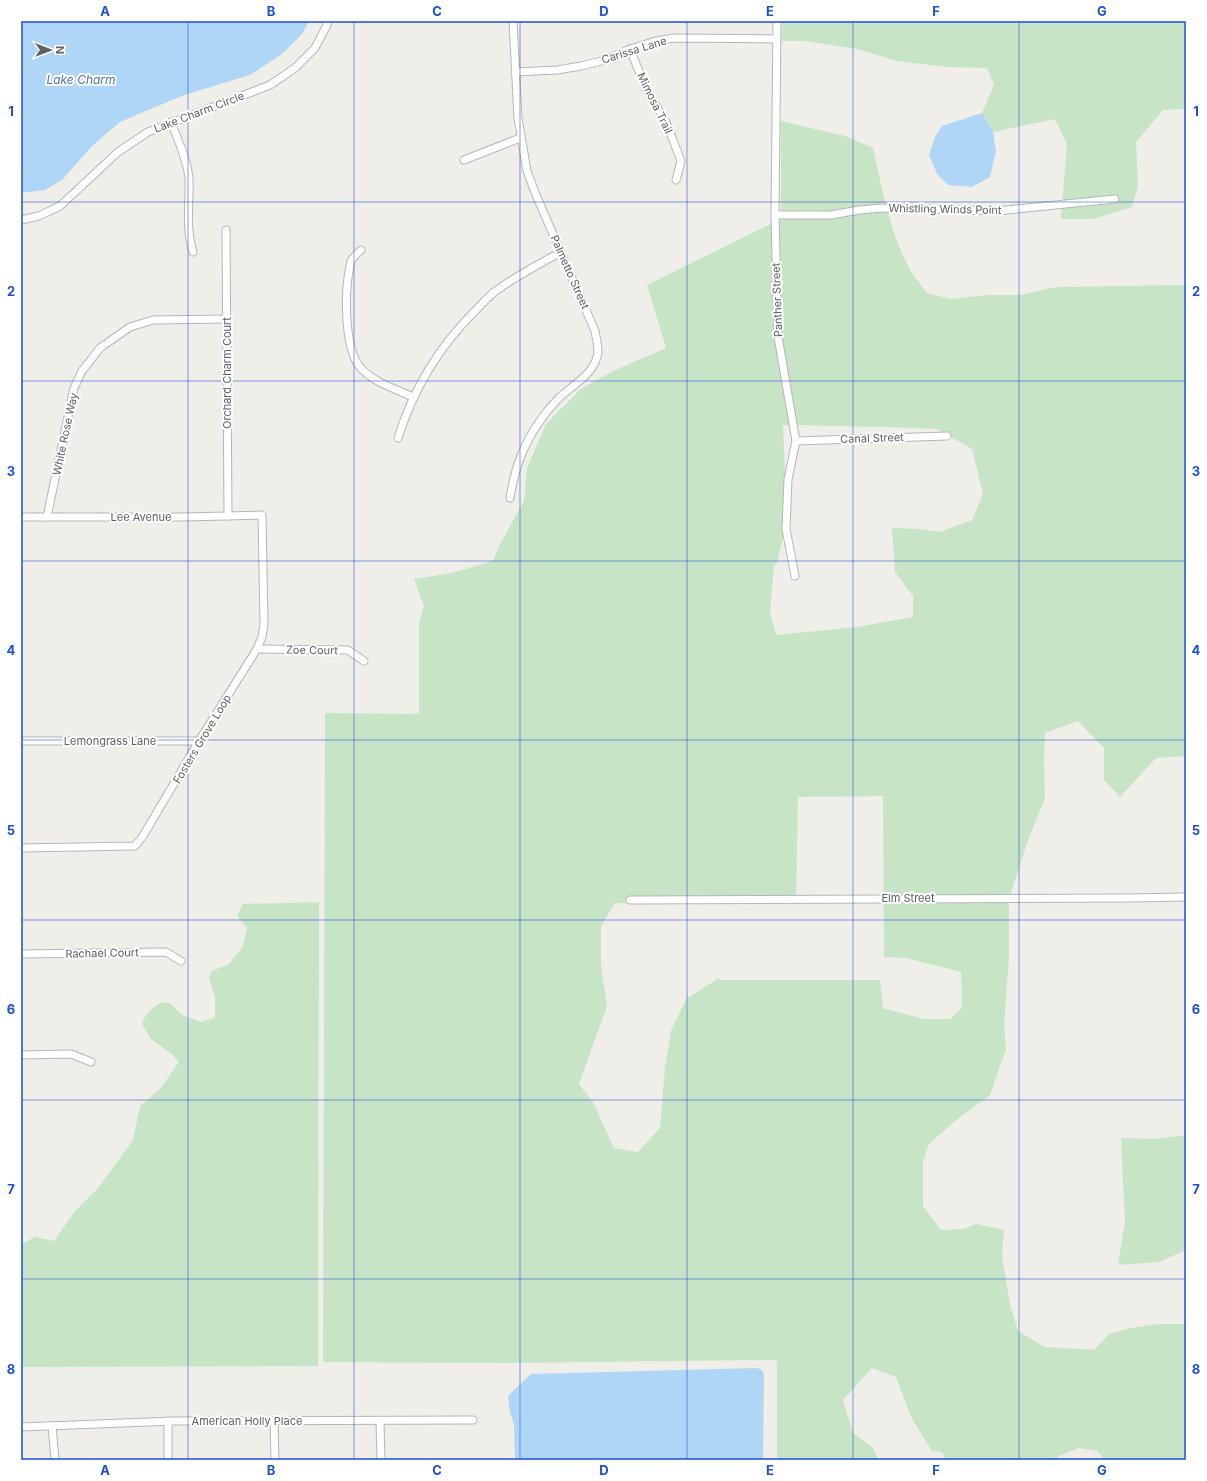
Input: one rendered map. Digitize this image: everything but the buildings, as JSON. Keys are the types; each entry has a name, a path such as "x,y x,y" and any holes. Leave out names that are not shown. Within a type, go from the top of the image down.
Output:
{"street":[{"name":"Lake Charm Circle","path":"21,220 39,216 60,206 118,152 148,132 270,85 295,68 315,48 327,24 327,21"},
{"name":"Palmetto Street","path":"510,498 514,474 519,457 531,435 545,414 560,397 585,376 594,365 598,352 595,330 527,171 520,138 518,118 513,21"},
{"name":"Panther Street","path":"777,21 775,215 778,337 796,441 788,479 786,529 795,576"},
{"name":"Carissa Lane","path":"515,72 557,70 581,66 605,60 630,49 674,38 777,39"},
{"name":"Mimosa Trail","path":"630,49 646,89 666,122 681,162 676,180"},
{"path":"171,122 187,166 188,231 193,252"},
{"path":"464,160 520,138"},
{"name":"Whistling Winds Point","path":"775,215 831,215 882,208 998,211 1115,200"},
{"name":"Orchard Charm Court","path":"226,230 228,516"},
{"path":"361,250 351,261 347,282 347,310 350,346 354,358 365,372 377,380 413,397"},
{"path":"398,438 413,397 429,368 464,322 487,300 516,277 561,252"},
{"name":"White Rose Way","path":"47,517 74,388 82,371 100,348 130,327 153,320 227,319"},
{"name":"Canal Street","path":"796,441 947,436"},
{"name":"Lee Avenue","path":"21,517 262,515"},
{"name":"Fosters Grove Loop","path":"21,848 135,846 143,836 199,741 257,649 262,637 264,624 262,515"},
{"name":"Zoe Court","path":"257,649 348,650 364,661"},
{"name":"Lemongrass Lane","path":"21,741 199,741"},
{"name":"Elm Street","path":"630,900 1186,897"},
{"name":"Rachael Court","path":"21,954 166,952 181,961"},
{"path":"21,1055 71,1054 91,1062"},
{"name":"American Holly Place","path":"21,1427 168,1421 473,1420"},
{"path":"168,1421 168,1460"},
{"path":"274,1421 275,1460"},
{"path":"380,1421 382,1460"},
{"path":"52,1426 55,1460"}],"green space":[{"path":"782,21 1186,21 1186,109 1163,110 1136,142 1138,187 1132,207 1093,219 1061,219 1067,144 1055,119 993,132 982,113 994,85 987,68 947,67 897,61 857,49 805,41 782,41"},
{"path":"781,121 845,136 873,148 891,223 901,252 914,276 927,293 951,299 987,295 1020,295 1056,287 1186,285 1186,756 1156,758 1120,797 1104,780 1104,748 1078,721 1045,733 1045,798 1027,843 1009,899 1009,957 1004,1024 1006,1049 990,1095 955,1121 929,1144 923,1161 923,1206 941,1230 964,1229 976,1224 1004,1230 1002,1256 1010,1304 1018,1331 1045,1347 1094,1350 1109,1334 1131,1328 1159,1324 1186,1324 1186,1460 1105,1460 1097,1451 1079,1448 1059,1456 1056,1460 946,1460 942,1452 932,1451 912,1419 896,1377 872,1368 843,1400 853,1433 872,1447 879,1460 777,1460 777,1363 773,1360 500,1363 323,1362 325,713 419,713 419,623 424,606 414,579 452,573 493,561 499,546 524,501 527,468 546,424 581,389 611,372 666,348 647,285 781,219","holes":["783,425 937,429 972,449 983,494 972,520 940,532 919,529 892,528 895,572 913,596 913,617 857,627 776,635 770,614 774,566 777,563 787,520","883,796 884,957 906,958 961,972 962,1008 950,1019 923,1019 883,1008 880,980 719,980 719,978 686,999 671,1031 665,1067 660,1128 638,1152 614,1148 594,1104 579,1084 607,1006 601,966 601,926 615,903 663,904 796,897 798,797"]},
{"path":"319,902 318,1366 21,1367 21,1244 35,1237 54,1241 75,1211 98,1188 133,1140 140,1106 160,1089 179,1062 172,1054 151,1039 142,1024 145,1016 162,1002 171,1004 182,1015 201,1022 215,1018 215,997 209,978 212,971 229,964 243,946 247,928 237,916 243,904"},
{"path":"1186,1135 1186,1250 1159,1262 1118,1265 1125,1222 1121,1138 1156,1139"}],"water":[{"name":"Lake Charm","path":"21,21 309,21 302,34 282,54 250,75 184,95 120,122 92,146 63,179 45,190 21,193"},
{"path":"982,113 993,132 996,151 990,177 972,187 948,185 937,174 929,155 935,137 942,126"},
{"path":"757,1368 762,1370 764,1375 763,1460 515,1460 514,1424 510,1413 508,1396 531,1374"}]}
